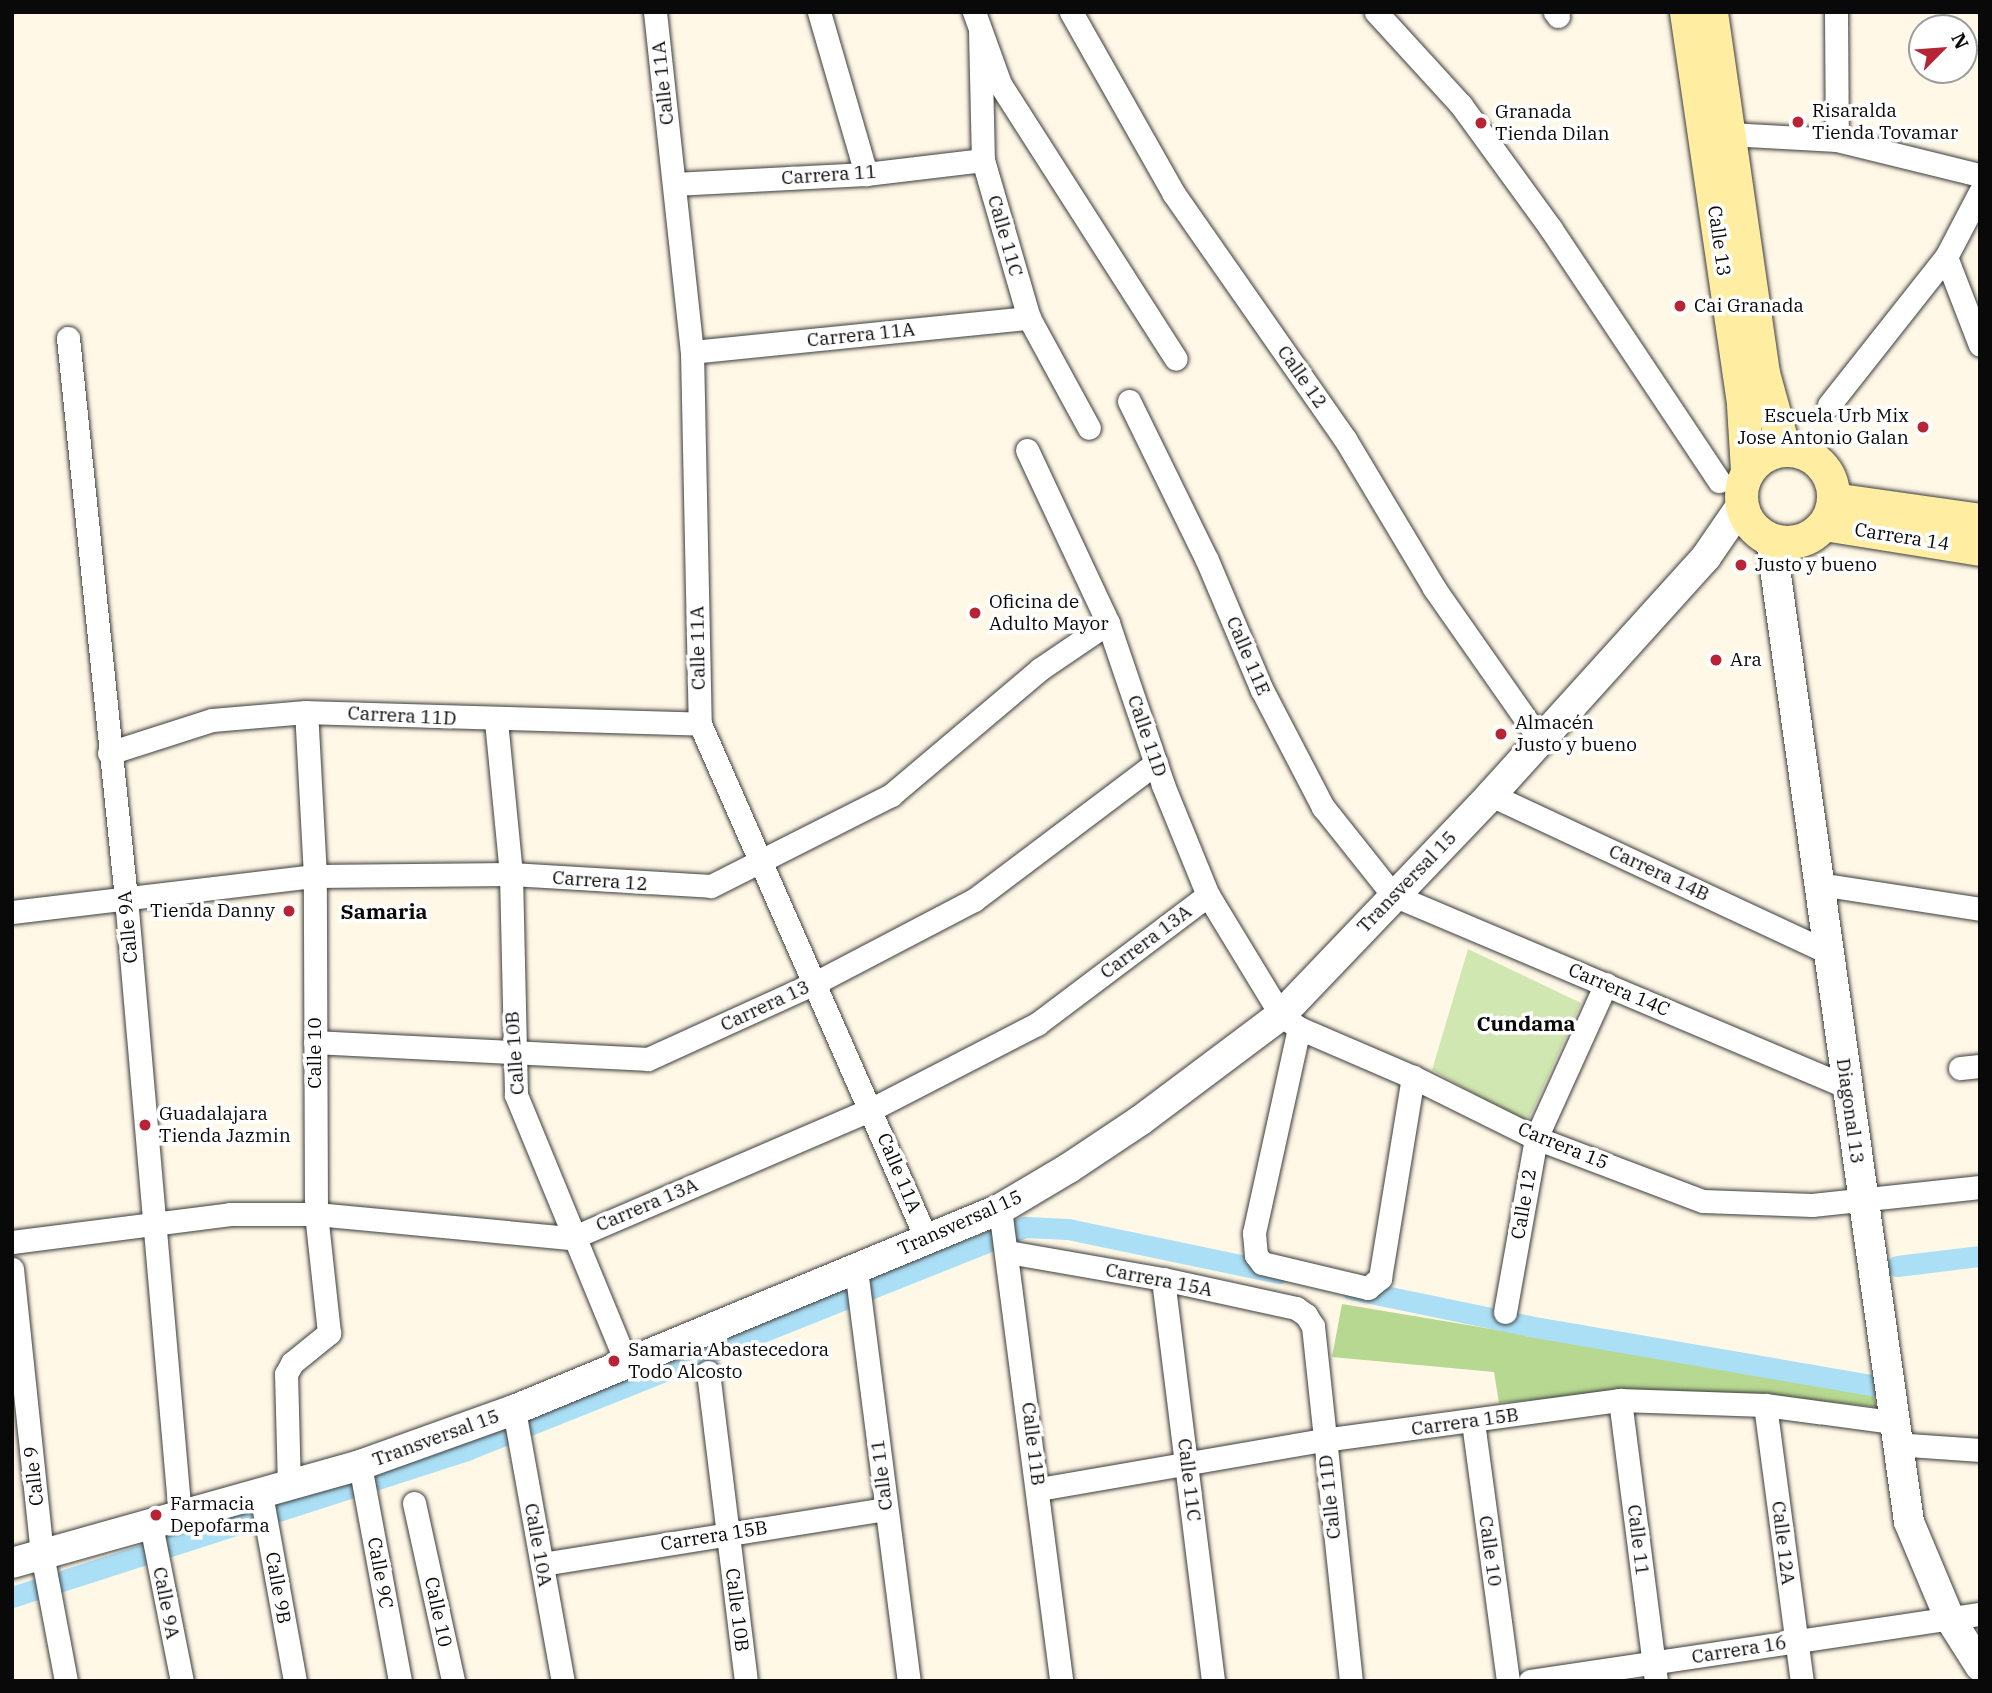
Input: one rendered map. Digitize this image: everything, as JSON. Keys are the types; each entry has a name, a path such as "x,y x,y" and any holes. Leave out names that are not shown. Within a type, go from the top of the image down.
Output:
{"main road":[{"name":"Calle 13","path":"1686,12 1743,405 1733,476"},
{"name":"Calle 13","path":"1711,12 1763,373 1784,449"},
{"path":"1784,449 1798,451 1820,464 1832,486 1828,512 1800,541 1755,524 1733,476 1767,453 1784,449"},
{"name":"Carrera 14","path":"1828,512 1980,520"},
{"name":"Carrera 14","path":"1828,512 1980,549"}],"street":[{"name":"Calle 11A","path":"655,12 692,352 699,724 872,1109 926,1238"},
{"path":"819,12 866,174"},
{"name":"Calle 12","path":"1071,12 1174,194 1345,439 1434,588 1539,738"},
{"path":"1376,12 1461,105 1733,476"},
{"path":"1836,12 1837,140"},
{"path":"977,21 1000,84 1176,359"},
{"name":"Calle 11C","path":"977,21 983,160 1029,318 1089,428"},
{"path":"1729,134 1837,140 1980,175"},
{"name":"Carrera 11","path":"674,184 866,174 983,160"},
{"path":"1829,405 1947,257 1980,192"},
{"path":"1947,257 1971,294 1980,345"},
{"name":"Carrera 11A","path":"692,352 1029,318"},
{"name":"Calle 9A","path":"68,338 125,898 152,1227 180,1517"},
{"name":"Calle 11E","path":"1129,401 1207,559 1262,690 1323,807 1393,895"},
{"name":"Calle 11D","path":"1027,450 1108,623 1156,763 1208,895 1290,1021"},
{"name":"Transversal 15","path":"12,1563 44,1562 153,1534 180,1517 270,1502 363,1477 516,1423 627,1364 858,1276 926,1238 1004,1232 1141,1121 1290,1021 1393,895 1491,794 1706,557 1755,524"},
{"name":"Diagonal 13","path":"1755,524 1819,884 1845,1086 1909,1522 1949,1617 1980,1666"},
{"name":"Carrera 12","path":"12,912 315,876 511,874 696,888 711,886 891,795 1040,669 1108,623"},
{"name":"Carrera 11D","path":"109,753 212,720 306,712 496,721 699,724"},
{"name":"Calle 10","path":"286,1374 292,1363 329,1333 316,1214 315,876 306,712"},
{"name":"Calle 10B","path":"496,721 511,874 512,1052 516,1095 572,1238 627,1364"},
{"name":"Carrera 13","path":"315,1042 648,1059 815,983 974,900 1156,763"},
{"name":"Carrera 14B","path":"1491,794 1828,953"},
{"path":"1819,884 1980,909"},
{"name":"Carrera 13A","path":"12,1242 152,1227 230,1214 316,1214 572,1238 872,1109 1037,1024 1208,895"},
{"name":"Carrera 14C","path":"1393,895 1845,1086"},
{"name":"Calle 12","path":"1505,1312 1536,1138 1606,984"},
{"path":"1290,1021 1254,1233 1256,1255 1262,1264 1368,1288 1380,1278 1413,1077"},
{"name":"Carrera 15","path":"1290,1021 1413,1077 1536,1138 1703,1201 1863,1203 1980,1187"},
{"name":"Carrera 15A","path":"1004,1232 1163,1279 1297,1308 1306,1315"},
{"name":"Calle 11B","path":"1004,1232 1040,1489 1061,1681"},
{"name":"Calle 9","path":"12,1269 44,1562 66,1681"},
{"name":"Calle 11","path":"858,1276 909,1681"},
{"name":"Calle 11C","path":"1163,1279 1213,1681"},
{"name":"Calle 11D","path":"1306,1315 1313,1326 1350,1681"},
{"name":"Calle 10B","path":"708,1372 746,1681"},
{"name":"Calle 9B","path":"286,1374 270,1502 295,1681"},
{"name":"Carrera 15B","path":"1040,1489 1323,1440 1473,1422 1620,1400 1765,1405 1980,1450"},
{"name":"Calle 11","path":"1620,1400 1655,1672"},
{"name":"Calle 12A","path":"1765,1405 1802,1681"},
{"name":"Calle 10","path":"1473,1422 1508,1681"},
{"name":"Calle 10A","path":"516,1423 563,1681"},
{"name":"Calle 9C","path":"363,1477 400,1681"},
{"name":"Calle 10","path":"414,1503 453,1681"},
{"name":"Carrera 15B","path":"542,1564 886,1509"},
{"name":"Calle 9A","path":"153,1534 182,1681"},
{"name":"Carrera 16","path":"1530,1681 1655,1672 1796,1640 1980,1614"}],"green space":[{"path":"1468,949 1581,1003 1527,1123 1432,1070"},
{"path":"1342,1304 1873,1393 1876,1407 1768,1395 1616,1392 1499,1403 1494,1372 1332,1357"}],"waterway":[{"path":"12,1597 469,1449 1025,1227 1068,1229 1279,1273"},
{"path":"1897,1266 1980,1256"},
{"path":"1351,1289 1529,1326 1876,1386"}],"place":[{"name":"Risaralda Tienda Tovamar","path":"1798,122"},
{"name":"Granada Tienda Dilan","path":"1481,123"},
{"name":"Cai Granada","path":"1680,306"},
{"name":"Escuela Urb Mix Jose Antonio Galan","path":"1923,427"},
{"name":"Justo y bueno","path":"1741,565"},
{"name":"Oficina de Adulto Mayor","path":"975,613"},
{"name":"Ara","path":"1716,660"},
{"name":"Almacén Justo y bueno","path":"1501,734"},
{"name":"Tienda Danny","path":"289,911"},
{"name":"Guadalajara Tienda Jazmin","path":"145,1125"},
{"name":"Samaria Abastecedora Todo Alcosto","path":"614,1361"},
{"name":"Farmacia Depofarma","path":"156,1515"}],"district":[{"name":"Samaria","path":"384,911"},
{"name":"Cundama","path":"1526,1023"}]}
